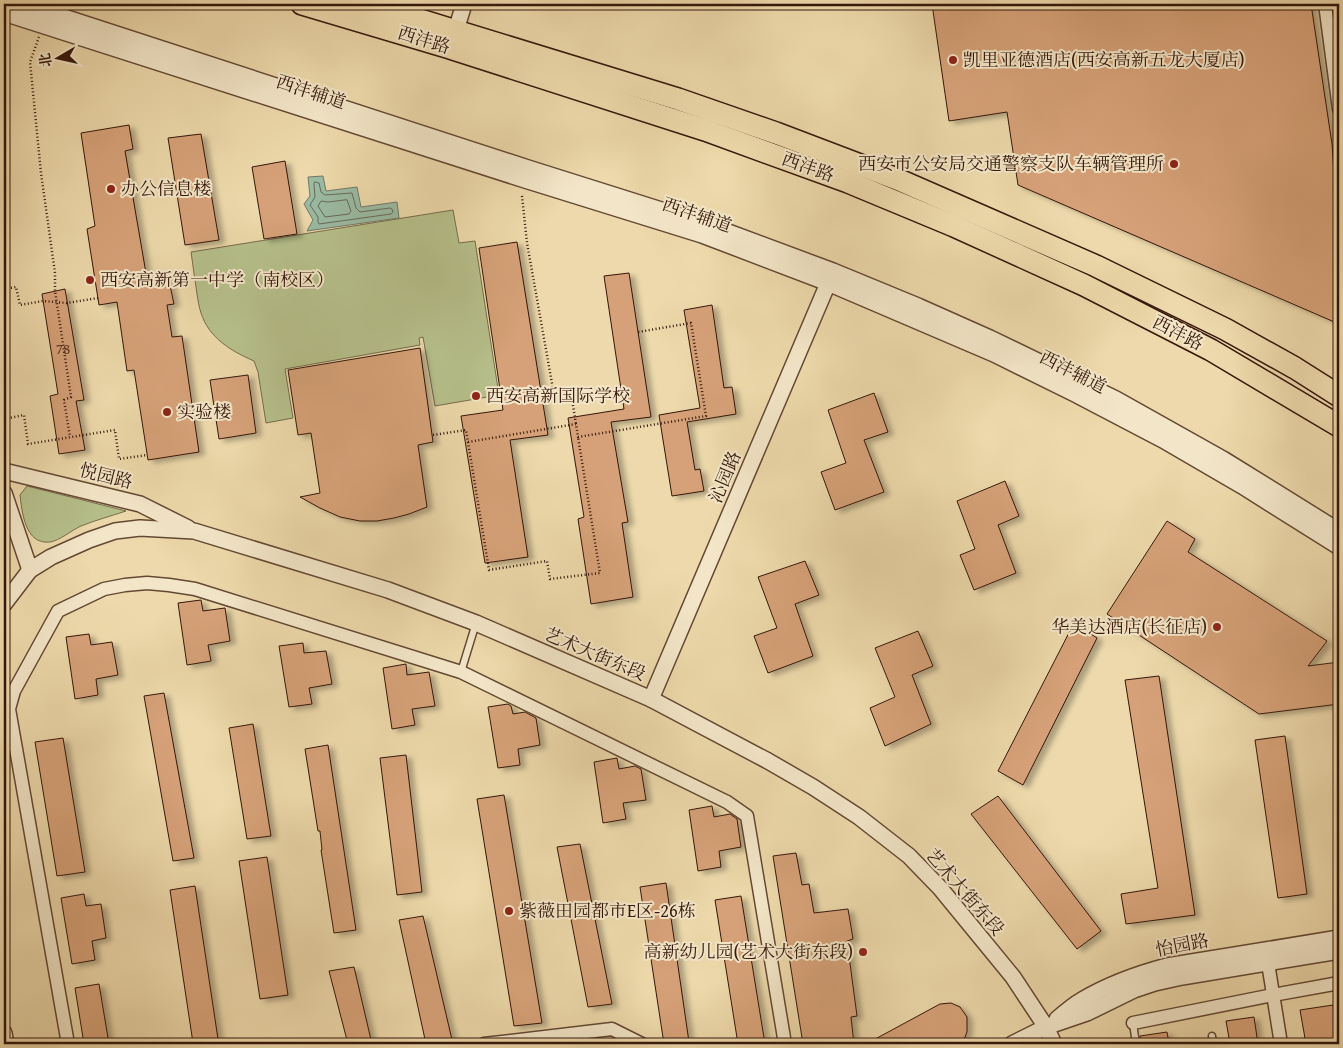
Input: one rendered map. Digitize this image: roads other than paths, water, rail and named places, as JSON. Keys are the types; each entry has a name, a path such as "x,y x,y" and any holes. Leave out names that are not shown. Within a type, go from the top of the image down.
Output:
{"highway":[{"name":"西沣路","path":"302,4 453,40 678,100 776,133 897,179 1096,266 1225,329 1295,368 1339,396"},
{"name":"西沣路","path":"368,4 453,40 848,182 954,226 1084,285 1212,350 1339,426"}],"street":[{"name":"西沣辅道","path":"24,4 712,226 831,277 1077,395 1163,440 1242,486 1339,547"},
{"path":"453,40 464,4"},
{"path":"1325,4 1339,109"},
{"name":"西沣辅道","path":"4,13 702,235 918,306 1065,373 1116,399 1223,459 1339,532"},
{"name":"沁园路","path":"651,699 831,277"},
{"name":"悦园路","path":"4,471 140,504 194,531"},
{"path":"4,493 30,570 4,604"},
{"name":"艺术大街东段","path":"30,570 51,557 81,543 115,531 140,528 194,531 388,590 476,623 651,699 719,734 813,787 859,818 909,856 940,888 1007,969 1046,1027 1054,1044"},
{"path":"68,1044 9,709 14,691 58,611 104,589 147,583 195,589 460,672 727,802 747,816 785,1044"},
{"name":"怡园路","path":"1046,1027 1080,1001 1112,984 1142,973 1180,964 1339,938"},
{"name":"怡园路","path":"1012,1044 1046,1027 1087,1013 1134,990 1155,983 1339,951"},
{"path":"1268,963 1281,1044"},
{"path":"1133,1023 1339,983"},
{"path":"484,1044 612,1029 642,1044"},
{"path":"4,1033 6,1044"}],"lane":[{"path":"460,672 476,623"},
{"path":"1133,1023 1136,1044"},
{"path":"1212,1036 1213,1044"}],"water":[{"path":"323,176 326,191 357,187 361,207 397,202 399,218 307,231 313,220 304,204 310,196 308,177"}],"place":[{"name":"凯里亚德酒店(西安高新五龙大厦店)","path":"953,60"},
{"name":"西安市公安局交通警察支队车辆管理所","path":"1174,164"},
{"name":"办公信息楼","path":"111,189"},
{"name":"西安高新第一中学（南校区）","path":"90,280"},
{"name":"西安高新国际学校","path":"476,396"},
{"name":"实验楼","path":"167,412"},
{"name":"华美达酒店(长征店)","path":"1217,627"},
{"name":"紫薇田园都市E区-26栋","path":"509,911"},
{"name":"高新幼儿园(艺术大街东段)","path":"863,952"}]}
